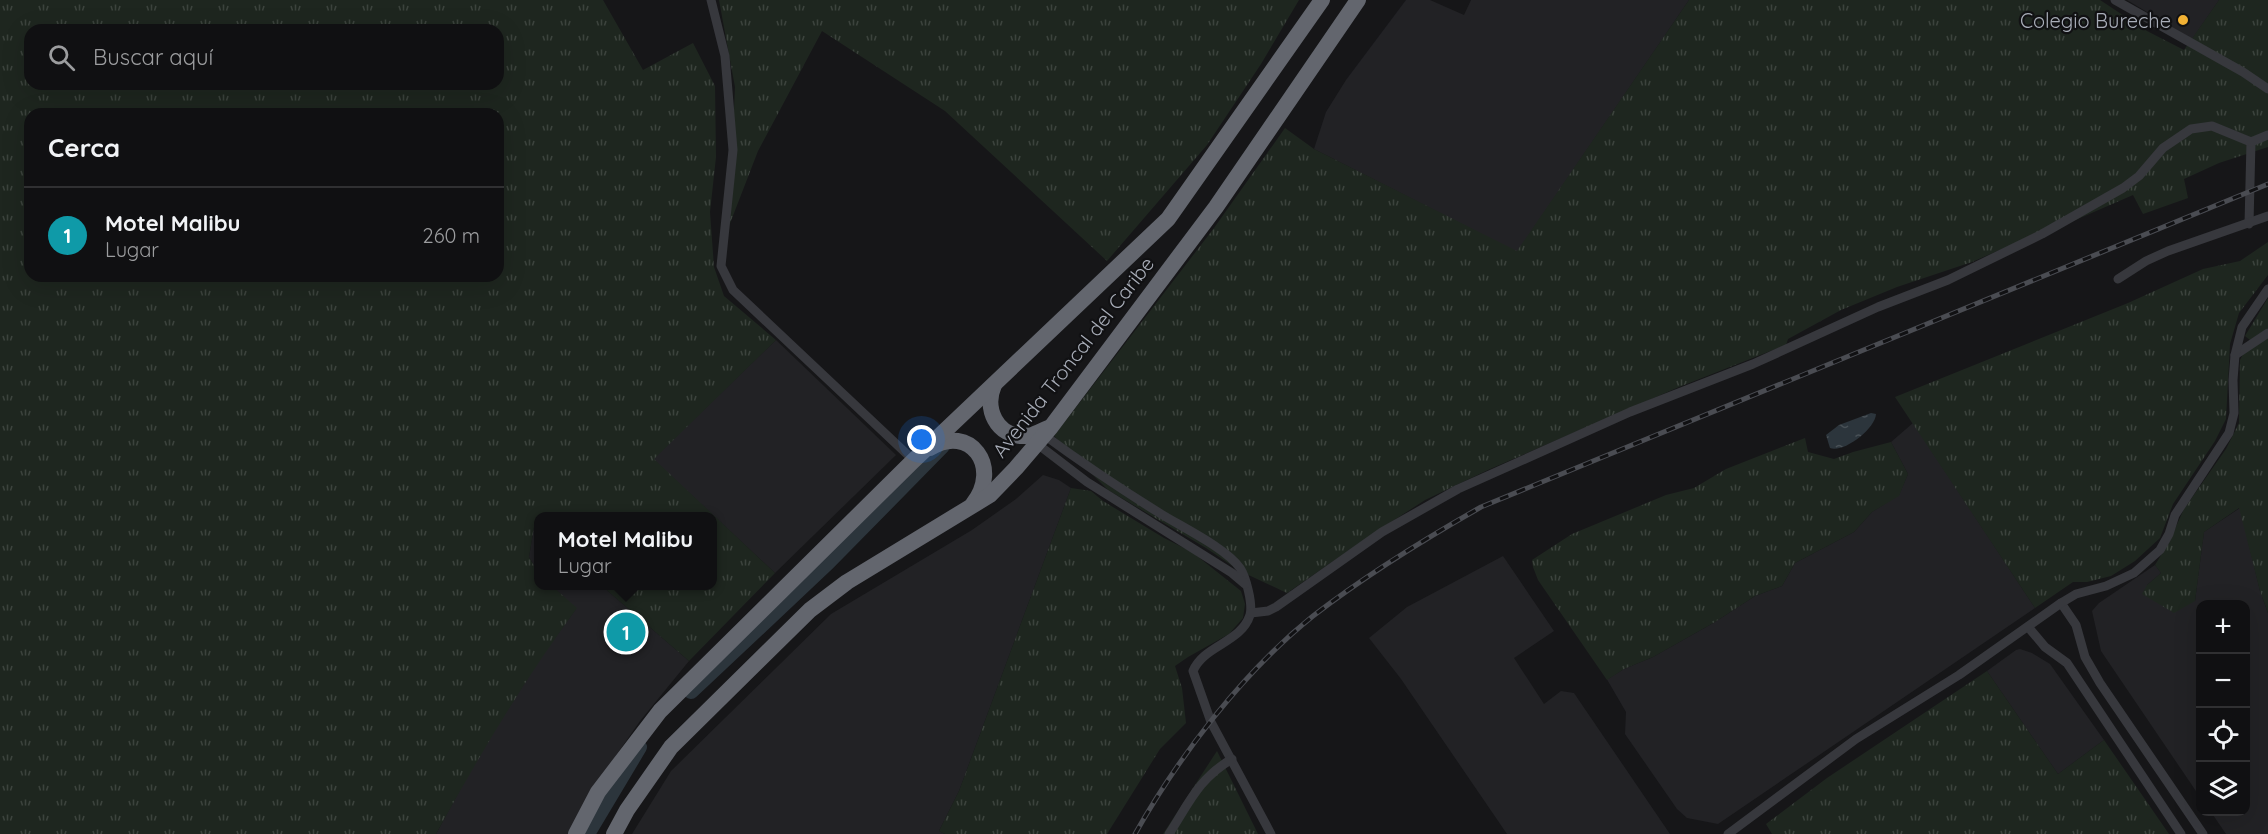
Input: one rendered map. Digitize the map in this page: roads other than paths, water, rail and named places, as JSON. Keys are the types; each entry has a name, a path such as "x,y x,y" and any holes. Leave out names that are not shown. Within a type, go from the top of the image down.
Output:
{"highway":[{"name":"Avenida Troncal del Caribe","path":"576,834 598,792 660,711 912,462 1168,219 1322,0"},
{"name":"Avenida Troncal del Caribe","path":"615,834 627,810 671,747 810,610 847,582 990,495 1044,435 1216,207 1358,0"},
{"path":"994,385 990,393 990,412 1000,427 1017,436 1044,435"},
{"path":"912,462 941,441 956,441 970,446 980,456 985,470 984,485 969,509"}],"street":[{"path":"711,0 725,56 733,150 722,266 733,290 909,456 912,462"},
{"path":"2115,0 2243,72 2268,90"},
{"path":"1251,613 1268,611 1276,607 1382,532 1458,489 1630,412 1753,364 1878,306 1947,280 2042,234 2123,188 2139,176 2163,148 2191,129 2212,126 2251,141 2268,135"},
{"path":"2249,224 2251,141"},
{"path":"2118,279 2168,250 2268,216"},
{"path":"1728,834 1856,739 1959,675 2029,628 2061,603 2076,594 2106,586 2134,573 2160,549 2169,534 2175,515 2229,433 2234,413 2235,355 2242,327 2268,289"},
{"path":"2235,355 2268,333"},
{"path":"1044,435 1087,482 1232,573 1245,584 1249,591 1251,613 1245,626 1201,657 1192,671 1211,722 1271,834"},
{"path":"2061,603 2076,625 2085,657 2100,683 2203,834"},
{"path":"2029,628 2045,647 2067,663 2181,834"},
{"path":"1169,834 1200,783 1218,767 1232,759"}],"water":[{"path":"1871,413 1876,414 1865,433 1843,447 1830,448 1826,435 1839,425"}],"waterway":[{"path":"691,691 828,562 942,446"},
{"path":"587,834 639,747"}],"railway":[{"path":"1135,834 1172,775 1214,717 1287,638 1313,616 1374,572 1481,507 2268,184"}],"place":[{"name":"Colegio Bureche","path":"2183,20"},
{"name":"Motel Malibu","path":"626,632"}]}
